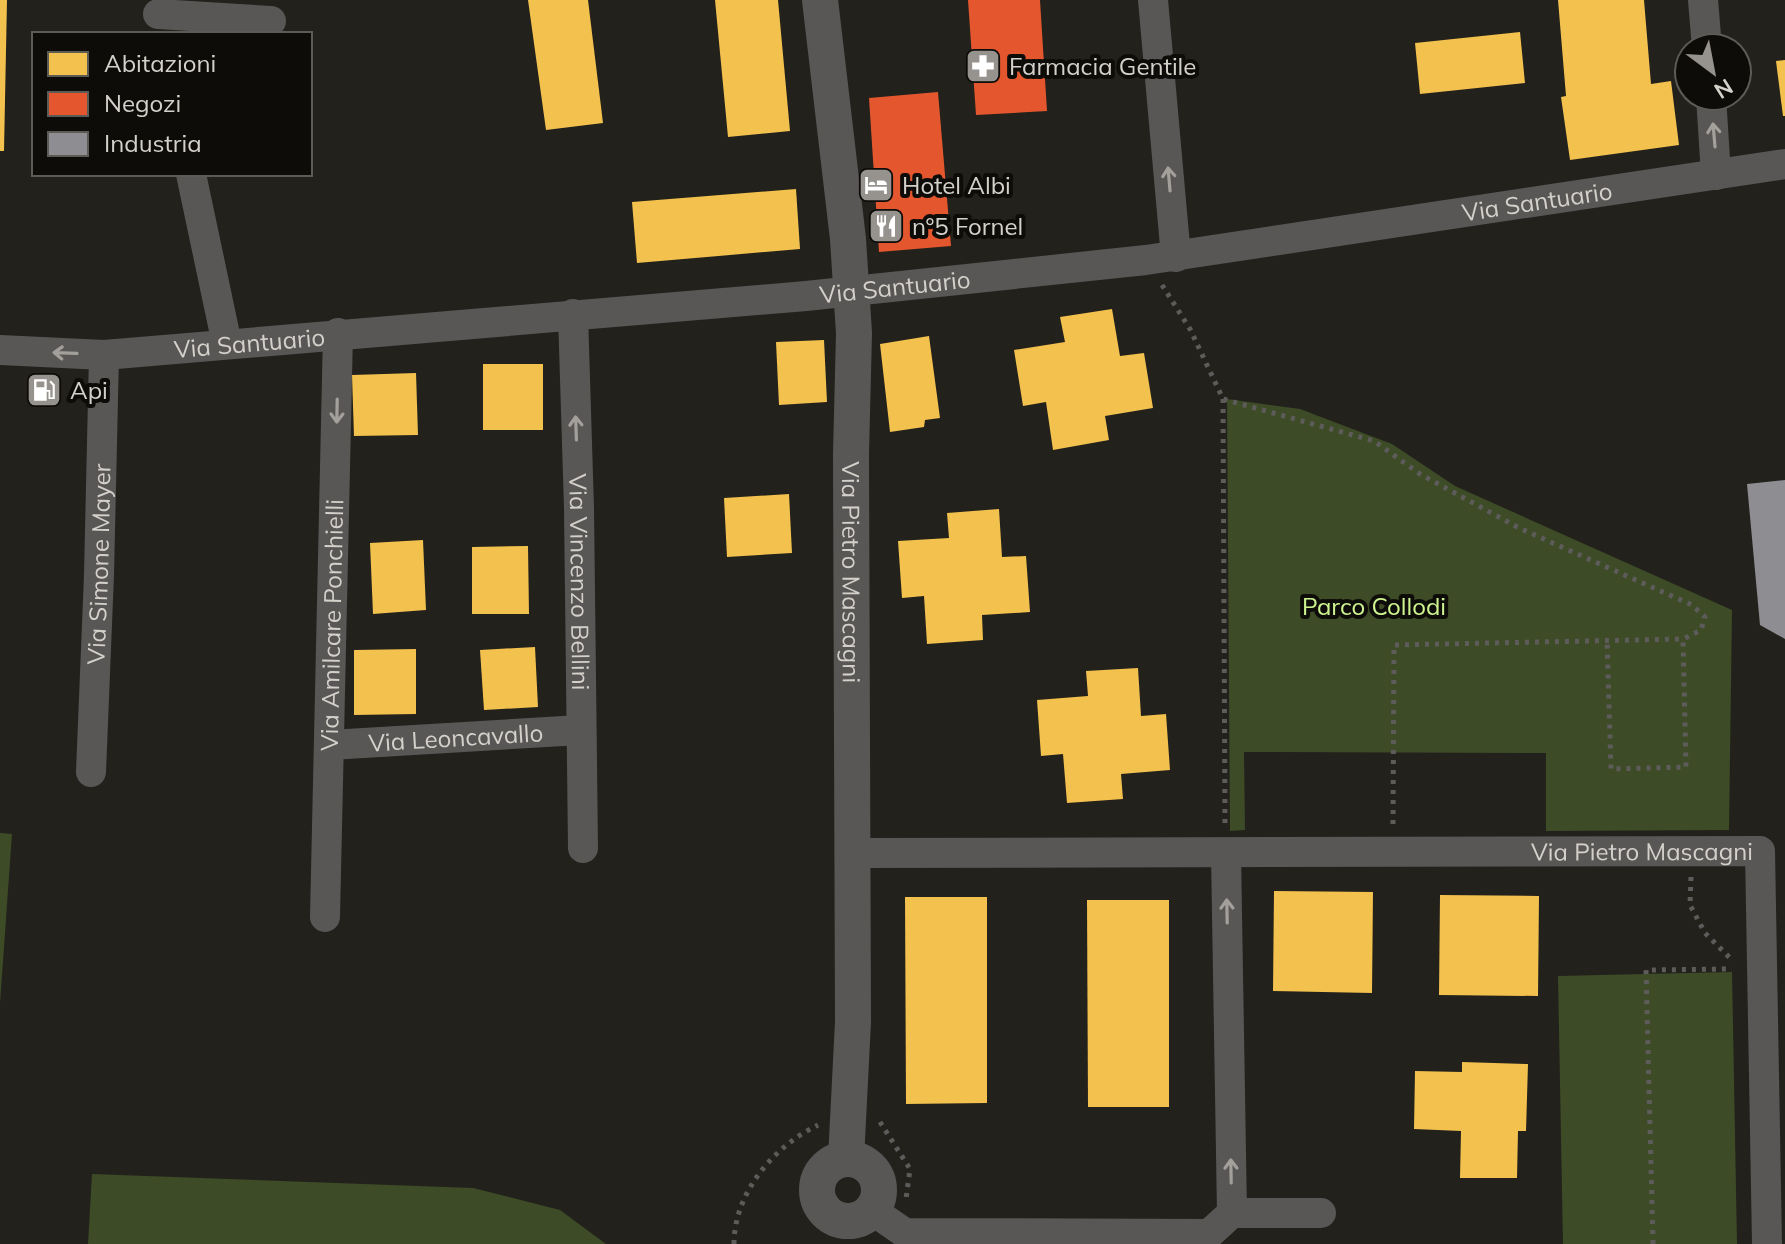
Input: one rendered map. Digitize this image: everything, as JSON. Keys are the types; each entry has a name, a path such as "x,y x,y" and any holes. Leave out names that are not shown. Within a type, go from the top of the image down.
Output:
{"street":[{"name":"Via Pietro Mascagni","path":"820,0 854,333 851,454 854,853 850,1117 846,1159"},
{"path":"1153,0 1176,257"},
{"path":"1703,0 1706,32"},
{"path":"159,16 271,21"},
{"path":"1712,112 1716,175"},
{"name":"Via Santuario","path":"0,350 104,355 852,291 1176,257 1785,164"},
{"path":"191,176 227,344"},
{"name":"Via Vincenzo Bellini","path":"573,314 583,848"},
{"name":"Via Amilcare Ponchielli","path":"325,917 338,333"},
{"name":"Via Simone Mayer","path":"91,772 104,355"},
{"name":"Via Leoncavallo","path":"330,745 580,730"},
{"name":"Via Pietro Mascagni","path":"854,853 1760,851 1767,1244"},
{"path":"1226,853 1232,1213"},
{"path":"872,1225 880,1191 874,1171 857,1160 836,1161 827,1167 817,1185 826,1228 845,1221 905,1233 1209,1234 1232,1213 1321,1213"}],"path":[{"path":"1146,260 1190,329 1223,399 1226,853"},
{"path":"1223,399 1374,441 1420,474 1519,528 1692,605 1705,617 1701,630 1683,639 1394,645 1393,853"},
{"path":"1607,641 1611,769 1686,767 1683,639"},
{"path":"1653,1244 1646,970 1741,969"},
{"path":"734,1244 750,1188 776,1153 802,1132 829,1119 878,1118 910,1169 906,1205 872,1225"}],"green space":[{"name":"Parco Collodi","path":"1227,399 1300,409 1392,444 1455,486 1732,610 1729,830 1546,831 1546,753 1244,752 1245,830 1230,831"},
{"path":"0,833 12,834 0,1003"},
{"path":"1732,972 1737,1244 1563,1244 1558,976"},
{"path":"92,1174 473,1188 560,1210 606,1244 88,1244"}],"building: Abitazioni":[{"path":"0,0 7,0 4,151 0,151"},
{"path":"528,0 588,0 603,123 546,130"},
{"path":"715,0 778,0 790,131 728,137"},
{"path":"1558,0 1644,0 1651,84 1671,81 1679,145 1570,160 1561,97 1566,96"},
{"path":"1520,32 1525,83 1420,94 1415,43"},
{"path":"1785,60 1785,116 1783,116 1776,61"},
{"path":"796,189 800,249 637,263 632,202"},
{"path":"1112,309 1120,356 1144,353 1153,408 1105,416 1109,440 1053,450 1046,402 1023,406 1014,350 1065,342 1060,317"},
{"path":"929,336 940,418 925,420 924,427 890,432 880,344"},
{"path":"824,340 827,402 779,405 776,342"},
{"path":"483,364 543,364 543,430 483,430"},
{"path":"416,373 418,435 354,436 352,375"},
{"path":"789,494 792,553 727,557 724,498"},
{"path":"999,509 1002,557 1026,556 1030,612 982,615 983,640 927,644 924,596 902,598 898,541 949,538 947,513"},
{"path":"423,540 426,610 373,614 370,543"},
{"path":"528,546 529,614 472,614 472,547"},
{"path":"535,647 538,707 484,710 480,650"},
{"path":"416,649 416,714 354,715 354,650"},
{"path":"1138,668 1141,716 1166,714 1170,770 1121,774 1123,799 1067,803 1063,754 1041,756 1037,700 1088,696 1086,671"},
{"path":"1274,891 1373,892 1372,993 1273,991"},
{"path":"1440,895 1539,896 1538,996 1439,995"},
{"path":"905,897 987,897 987,1103 906,1104"},
{"path":"1087,900 1169,900 1169,1107 1088,1107"},
{"path":"1462,1062 1528,1064 1526,1131 1518,1131 1517,1178 1460,1178 1461,1131 1414,1129 1415,1071 1462,1072"}],"building: Negozi":[{"path":"968,0 1040,0 1047,111 976,115"},
{"path":"938,92 951,246 879,252 869,98"}],"building: Industria":[{"path":"1785,480 1785,639 1760,625 1747,484"}],"place":[{"name":"Farmacia Gentile","path":"983,66"},
{"name":"Hotel Albi","path":"876,185"},
{"name":"n°5 Fornel","path":"886,226"},
{"name":"Api","path":"44,390"}]}
